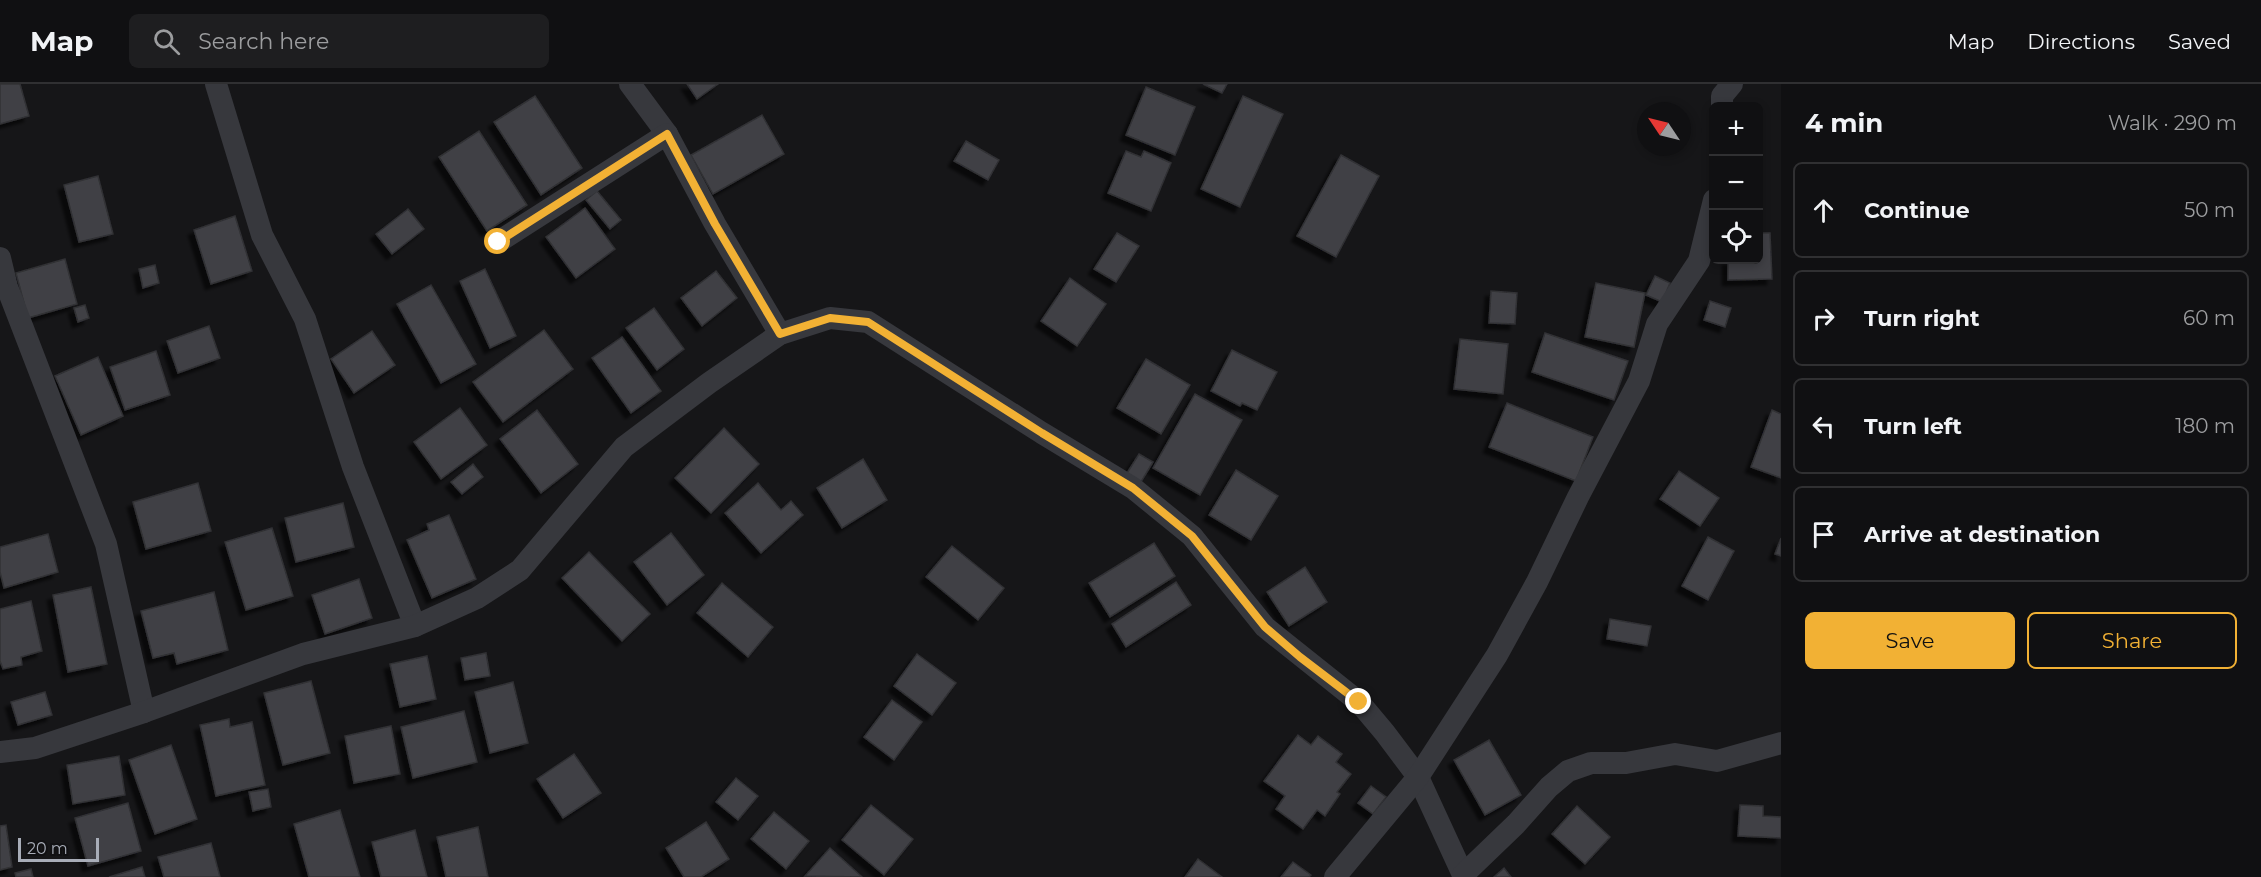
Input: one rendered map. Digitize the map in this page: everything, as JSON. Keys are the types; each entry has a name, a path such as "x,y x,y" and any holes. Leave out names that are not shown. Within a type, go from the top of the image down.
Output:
{"street":[{"path":"216,84 262,235 305,319 353,467 415,626"},
{"path":"630,84 667,134 715,224 780,334"},
{"path":"1722,102 1722,96 1732,84"},
{"path":"498,242 667,134"},
{"path":"1335,877 1418,777 1497,654 1538,582 1578,497 1639,381 1658,324 1699,261 1711,210"},
{"path":"0,258 7,287 106,544 144,712"},
{"path":"0,752 35,748 144,712 303,654 415,626 477,598 520,570 624,447 709,382 780,334 830,318 868,322 1133,488 1192,536 1265,627 1359,702 1386,733 1418,777 1463,876 1516,824 1549,787 1568,771 1592,763 1626,763 1675,754 1717,761 1781,743"}],"building":[{"path":"0,84 20,84 29,116 0,124"},
{"path":"687,84 718,84 697,99"},
{"path":"1203,84 1227,84 1222,93"},
{"path":"1146,87 1195,107 1175,155 1126,135"},
{"path":"535,96 582,168 541,195 494,122"},
{"path":"1243,96 1283,114 1240,207 1201,189"},
{"path":"762,115 784,154 713,194 691,155"},
{"path":"479,131 527,205 487,231 439,157"},
{"path":"966,141 999,160 988,180 954,161"},
{"path":"1126,151 1141,157 1144,151 1171,163 1151,211 1108,193"},
{"path":"1341,155 1379,176 1336,257 1297,236"},
{"path":"98,176 113,234 79,242 64,185"},
{"path":"597,191 621,220 610,229 586,200"},
{"path":"585,208 615,249 576,278 546,237"},
{"path":"408,209 424,229 392,254 376,234"},
{"path":"235,216 252,271 211,284 194,230"},
{"path":"1117,233 1139,246 1116,282 1094,269"},
{"path":"1763,233 1770,233 1772,279 1728,280 1728,264 1763,264"},
{"path":"65,259 77,304 28,318 16,273"},
{"path":"155,265 159,283 143,288 139,269"},
{"path":"485,269 516,336 490,348 460,281"},
{"path":"716,271 737,298 702,326 681,298"},
{"path":"1655,276 1670,283 1662,302 1646,295"},
{"path":"1070,278 1106,304 1077,346 1041,321"},
{"path":"1596,283 1645,293 1634,347 1585,337"},
{"path":"431,285 476,364 441,383 397,304"},
{"path":"1491,291 1517,293 1515,324 1489,323"},
{"path":"1710,301 1731,308 1725,327 1704,320"},
{"path":"85,305 89,318 78,322 74,308"},
{"path":"654,308 684,349 657,370 626,328"},
{"path":"209,326 220,358 178,373 167,341"},
{"path":"544,330 573,369 503,422 473,382"},
{"path":"372,331 395,365 354,393 331,359"},
{"path":"1545,333 1628,361 1614,400 1532,372"},
{"path":"622,337 661,391 631,413 592,358"},
{"path":"1460,339 1508,344 1503,394 1454,389"},
{"path":"1232,350 1277,372 1257,410 1242,403 1240,406 1211,391"},
{"path":"156,351 170,395 125,410 110,367"},
{"path":"98,357 123,416 81,435 55,376"},
{"path":"1146,359 1190,385 1161,434 1117,408"},
{"path":"1195,394 1242,420 1200,495 1153,468"},
{"path":"1507,403 1593,437 1576,481 1489,447"},
{"path":"460,408 487,445 441,479 414,442"},
{"path":"537,410 578,464 541,493 500,439"},
{"path":"1772,410 1781,414 1781,478 1751,467"},
{"path":"724,428 759,464 711,513 675,478"},
{"path":"1139,454 1153,462 1141,482 1127,473"},
{"path":"863,459 887,500 842,528 817,488"},
{"path":"473,464 483,477 462,494 451,482"},
{"path":"1236,470 1278,496 1251,540 1209,515"},
{"path":"1679,471 1719,498 1700,526 1660,499"},
{"path":"198,483 211,531 146,549 133,502"},
{"path":"758,483 781,510 791,501 803,515 761,553 725,513"},
{"path":"343,503 354,547 296,562 285,518"},
{"path":"449,515 476,579 432,598 407,540 429,530 427,524"},
{"path":"272,528 293,596 246,610 225,542"},
{"path":"671,533 704,575 667,605 634,562"},
{"path":"48,534 58,572 4,588 0,572 0,547"},
{"path":"1708,537 1734,551 1708,600 1682,586"},
{"path":"1781,538 1781,556 1775,554"},
{"path":"1154,543 1175,576 1110,617 1089,583"},
{"path":"952,546 1004,588 978,620 926,577"},
{"path":"589,552 650,614 622,641 562,578"},
{"path":"1305,567 1327,602 1289,626 1267,592"},
{"path":"359,579 372,618 325,634 312,595"},
{"path":"1176,582 1191,605 1126,647 1112,624"},
{"path":"722,583 773,627 748,657 697,613"},
{"path":"91,587 107,664 68,672 53,595"},
{"path":"214,592 228,650 177,664 174,653 153,658 141,611"},
{"path":"31,601 42,651 21,657 22,665 3,669 0,661 0,609"},
{"path":"1610,619 1651,626 1647,646 1607,639"},
{"path":"486,653 490,676 465,680 461,658"},
{"path":"917,654 956,683 932,715 894,686"},
{"path":"427,656 436,699 400,707 390,664"},
{"path":"311,681 330,753 283,765 264,693"},
{"path":"513,682 528,743 490,753 475,692"},
{"path":"45,692 52,715 18,725 11,702"},
{"path":"892,700 922,722 894,760 864,737"},
{"path":"464,711 477,762 413,778 401,727"},
{"path":"229,719 230,727 252,722 265,785 216,796 200,725"},
{"path":"391,726 400,774 354,783 345,736"},
{"path":"1298,735 1311,745 1318,736 1342,754 1336,762 1351,774 1337,792 1340,794 1325,816 1317,810 1303,829 1276,809 1285,796 1264,781"},
{"path":"1489,740 1521,795 1485,815 1454,760"},
{"path":"171,745 197,819 155,834 129,760"},
{"path":"574,754 601,793 563,818 537,779"},
{"path":"119,756 125,795 73,804 67,765"},
{"path":"736,778 758,796 738,820 716,802"},
{"path":"1371,786 1386,797 1373,814 1358,803"},
{"path":"268,789 271,807 253,811 249,792"},
{"path":"128,803 141,851 88,866 75,818"},
{"path":"871,805 913,839 884,875 842,840"},
{"path":"1740,805 1763,806 1763,816 1781,817 1781,838 1738,836"},
{"path":"1577,806 1610,837 1585,864 1552,834"},
{"path":"340,810 360,877 309,877 294,824"},
{"path":"774,812 809,841 786,869 751,839"},
{"path":"706,822 729,859 701,877 684,877 666,848"},
{"path":"6,825 12,867 0,870 0,826"},
{"path":"478,827 488,877 446,877 437,837"},
{"path":"415,830 427,877 381,877 372,842"},
{"path":"211,843 220,877 164,877 158,857"},
{"path":"830,848 862,877 805,876"},
{"path":"1198,859 1222,877 1185,877"},
{"path":"1293,862 1311,875 1309,877 1281,877"},
{"path":"142,867 145,877 109,877"},
{"path":"1504,868 1511,877 1494,877"},
{"path":"31,869 33,877 16,877 15,873"}],"route":[{"path":"498,242 667,134 715,224 780,334 830,318 868,322 1133,488 1192,536 1265,627 1359,702"}]}
